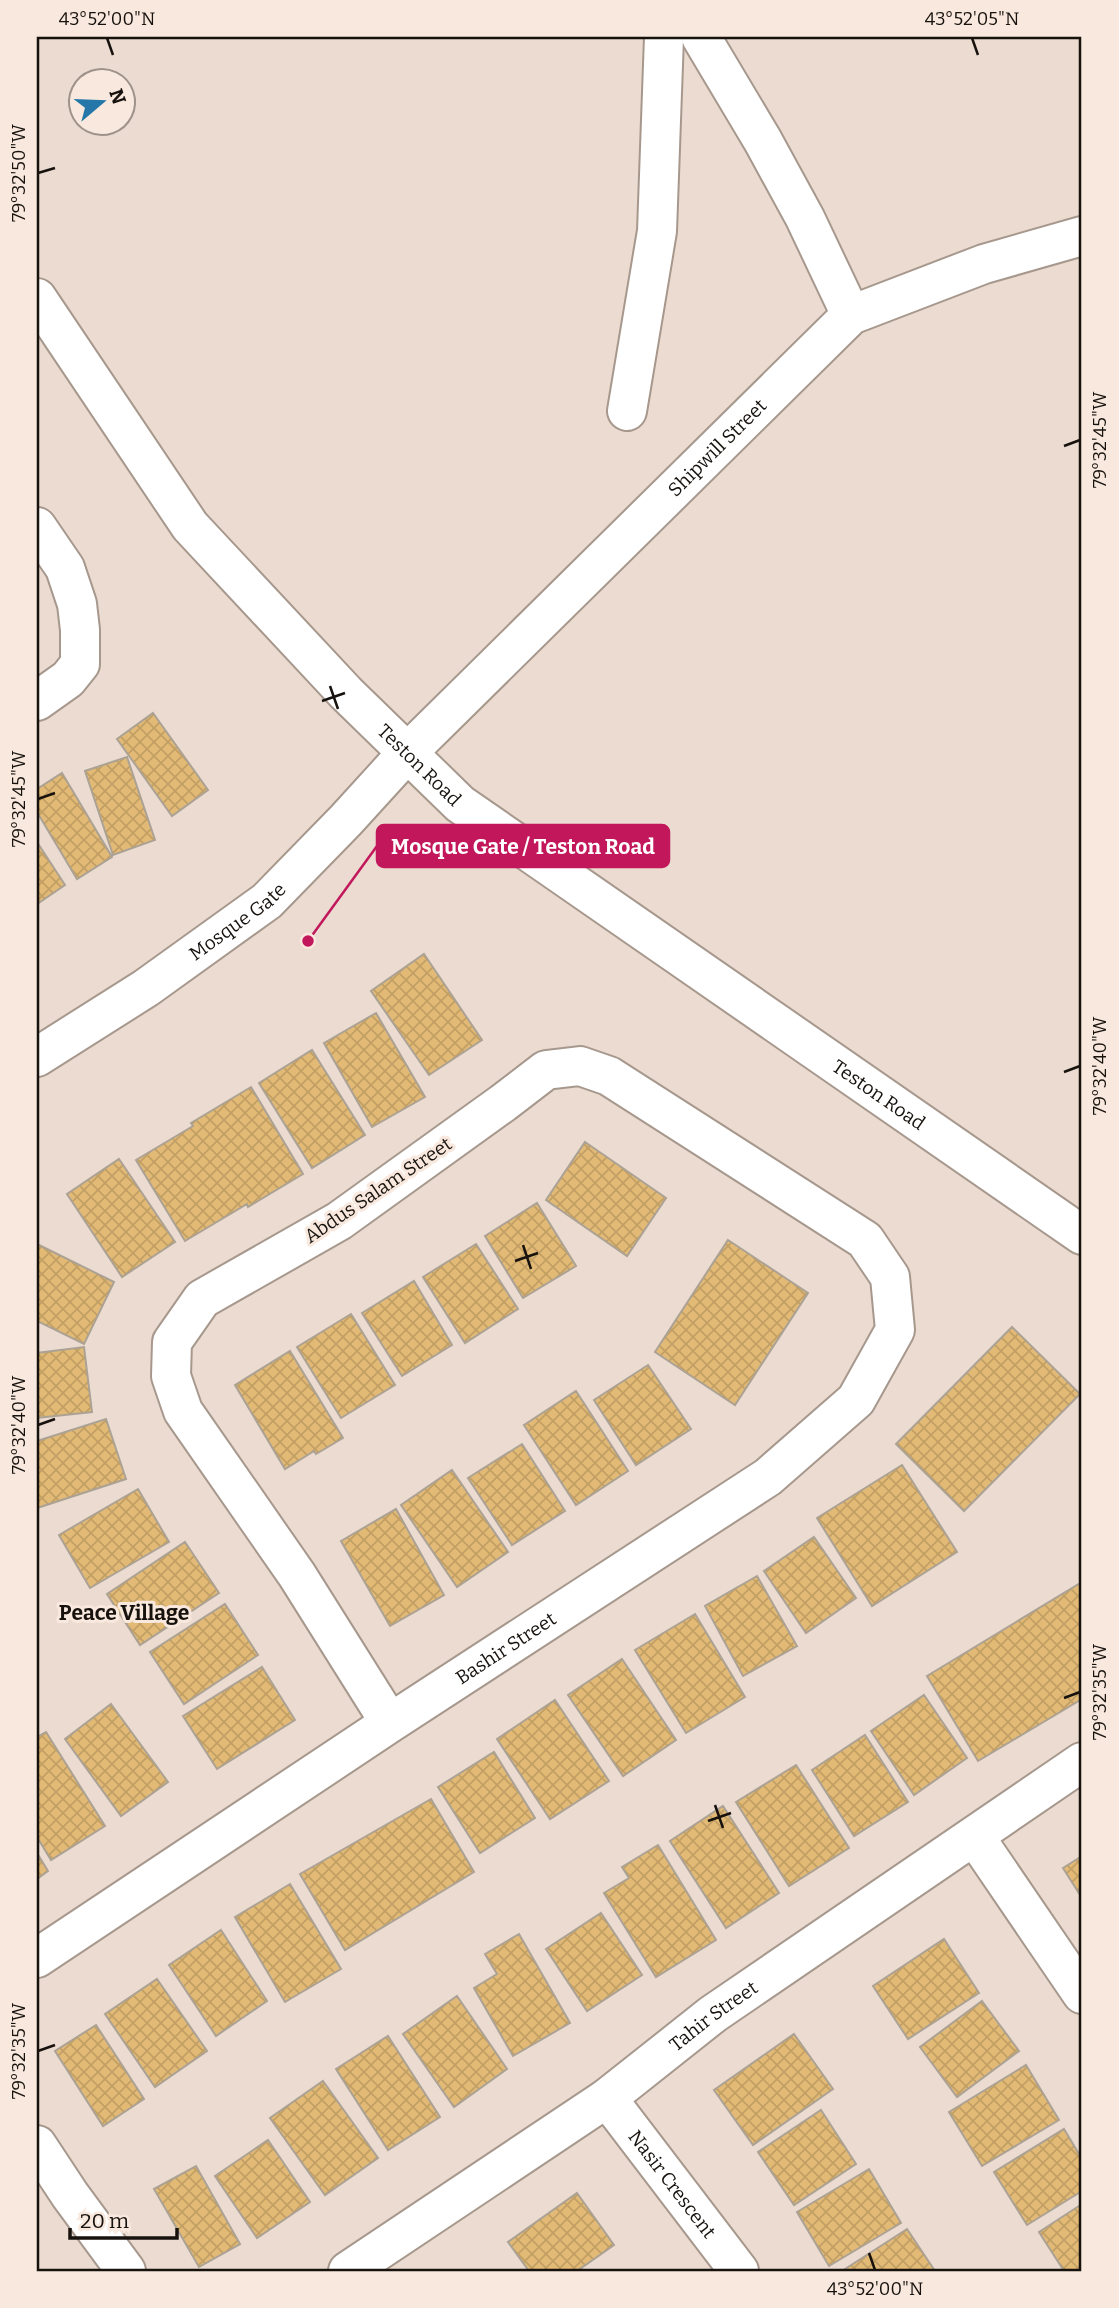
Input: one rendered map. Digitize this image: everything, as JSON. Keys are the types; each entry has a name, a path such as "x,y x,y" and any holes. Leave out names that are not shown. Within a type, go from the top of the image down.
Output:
{"street":[{"path":"627,411 657,231 664,37"},
{"path":"701,37 764,141 851,315"},
{"name":"Shipwill Street","path":"407,752 851,315 984,264 1082,236"},
{"name":"Teston Road","path":"37,298 190,526 346,693 460,804 1082,1236"},
{"path":"37,527 65,568 77,604 80,664 68,679 37,701"},
{"name":"Mosque Gate","path":"37,1057 146,988 267,901 346,820 407,752"},
{"name":"Abdus Salam Street","path":"390,1723 297,1575 183,1411 172,1376 172,1342 202,1299 339,1221 503,1104 546,1070 580,1066 609,1076 865,1240 890,1277"},
{"name":"Bashir Street","path":"37,1958 390,1723 768,1478 856,1400 895,1330 890,1277"},
{"name":"Tahir Street","path":"348,2271 607,2098 713,2014 1082,1762"},
{"path":"975,1837 1082,1994"},
{"name":"Nasir Crescent","path":"607,2098 738,2271"},
{"path":"37,2145 126,2271"}],"building":[{"path":"153,713 208,790 172,816 117,739"},
{"path":"127,757 155,840 113,855 85,771"},
{"path":"62,773 112,857 77,879 37,812 37,789"},
{"path":"37,842 65,885 37,904"},
{"path":"424,954 482,1040 429,1075 371,991"},
{"path":"376,1013 425,1097 372,1127 324,1043"},
{"path":"312,1050 365,1135 312,1168 259,1083"},
{"path":"251,1087 303,1174 185,1241 136,1160"},
{"path":"585,1142 666,1198 627,1256 546,1200"},
{"path":"119,1159 175,1242 122,1277 67,1194"},
{"path":"537,1203 576,1266 523,1298 485,1236"},
{"path":"728,1240 808,1293 735,1405 655,1352"},
{"path":"37,1244 114,1282 84,1344 37,1321"},
{"path":"476,1244 518,1309 465,1343 423,1277"},
{"path":"414,1281 452,1345 402,1376 362,1313"},
{"path":"351,1314 395,1385 341,1418 297,1347"},
{"path":"1012,1327 1080,1394 964,1511 896,1444"},
{"path":"84,1347 92,1412 37,1418 37,1353"},
{"path":"290,1351 343,1438 316,1454 314,1451 285,1469 235,1385"},
{"path":"648,1365 691,1429 636,1465 594,1400"},
{"path":"576,1391 628,1471 576,1505 524,1425"},
{"path":"106,1419 126,1479 37,1508 37,1441"},
{"path":"522,1444 565,1511 512,1545 468,1478"},
{"path":"902,1465 957,1552 872,1606 817,1518"},
{"path":"452,1470 508,1552 457,1587 401,1505"},
{"path":"138,1489 169,1542 90,1588 59,1535"},
{"path":"396,1509 444,1595 390,1626 341,1541"},
{"path":"814,1537 856,1598 806,1633 764,1571"},
{"path":"185,1542 219,1593 140,1645 107,1594"},
{"path":"757,1576 797,1646 743,1676 705,1606"},
{"path":"1082,1582 1082,1699 978,1761 927,1676"},
{"path":"225,1604 258,1655 184,1704 150,1652"},
{"path":"695,1614 745,1697 686,1733 635,1650"},
{"path":"622,1659 676,1740 623,1776 568,1695"},
{"path":"262,1667 295,1720 217,1769 183,1716"},
{"path":"924,1695 967,1758 914,1795 871,1731"},
{"path":"555,1700 609,1781 550,1819 497,1739"},
{"path":"111,1704 168,1782 121,1816 65,1739"},
{"path":"46,1732 105,1826 51,1860 37,1837 37,1737"},
{"path":"865,1735 908,1802 854,1836 812,1770"},
{"path":"494,1752 535,1818 480,1853 438,1787"},
{"path":"796,1765 849,1848 789,1886 736,1802"},
{"path":"431,1799 474,1872 345,1950 300,1874"},
{"path":"723,1806 779,1893 726,1928 670,1841"},
{"path":"658,1845 716,1940 656,1977 604,1893 629,1878 622,1867"},
{"path":"37,1853 48,1871 37,1879"},
{"path":"1082,1856 1082,1898 1063,1868"},
{"path":"290,1884 341,1969 285,2002 235,1917"},
{"path":"601,1913 642,1975 587,2011 546,1949"},
{"path":"221,1930 267,2001 216,2036 169,1965"},
{"path":"519,1934 570,2023 513,2056 474,1988 497,1974 485,1954"},
{"path":"944,1939 979,1993 908,2039 873,1986"},
{"path":"157,1979 207,2051 155,2087 105,2014"},
{"path":"457,1996 507,2069 454,2107 403,2034"},
{"path":"982,2001 1019,2051 957,2097 920,2047"},
{"path":"96,2025 144,2099 103,2126 55,2051"},
{"path":"794,2034 833,2089 753,2145 714,2090"},
{"path":"388,2036 440,2117 388,2150 336,2069"},
{"path":"1026,2065 1059,2120 982,2166 949,2112"},
{"path":"323,2081 378,2158 325,2195 270,2118"},
{"path":"821,2110 856,2164 794,2205 758,2152"},
{"path":"1064,2129 1082,2159 1082,2191 1027,2225 994,2172"},
{"path":"268,2140 310,2202 257,2238 215,2176"},
{"path":"196,2166 240,2244 199,2267 154,2189"},
{"path":"869,2169 901,2223 829,2266 797,2212"},
{"path":"577,2193 614,2245 577,2271 529,2271 508,2242"},
{"path":"1082,2204 1082,2271 1064,2271 1039,2232"},
{"path":"907,2229 935,2271 842,2271"}],"place":[{"name":"Mosque Gate / Teston Road","path":"308,941"}],"district":[{"name":"Peace Village","path":"124,1613"}]}
